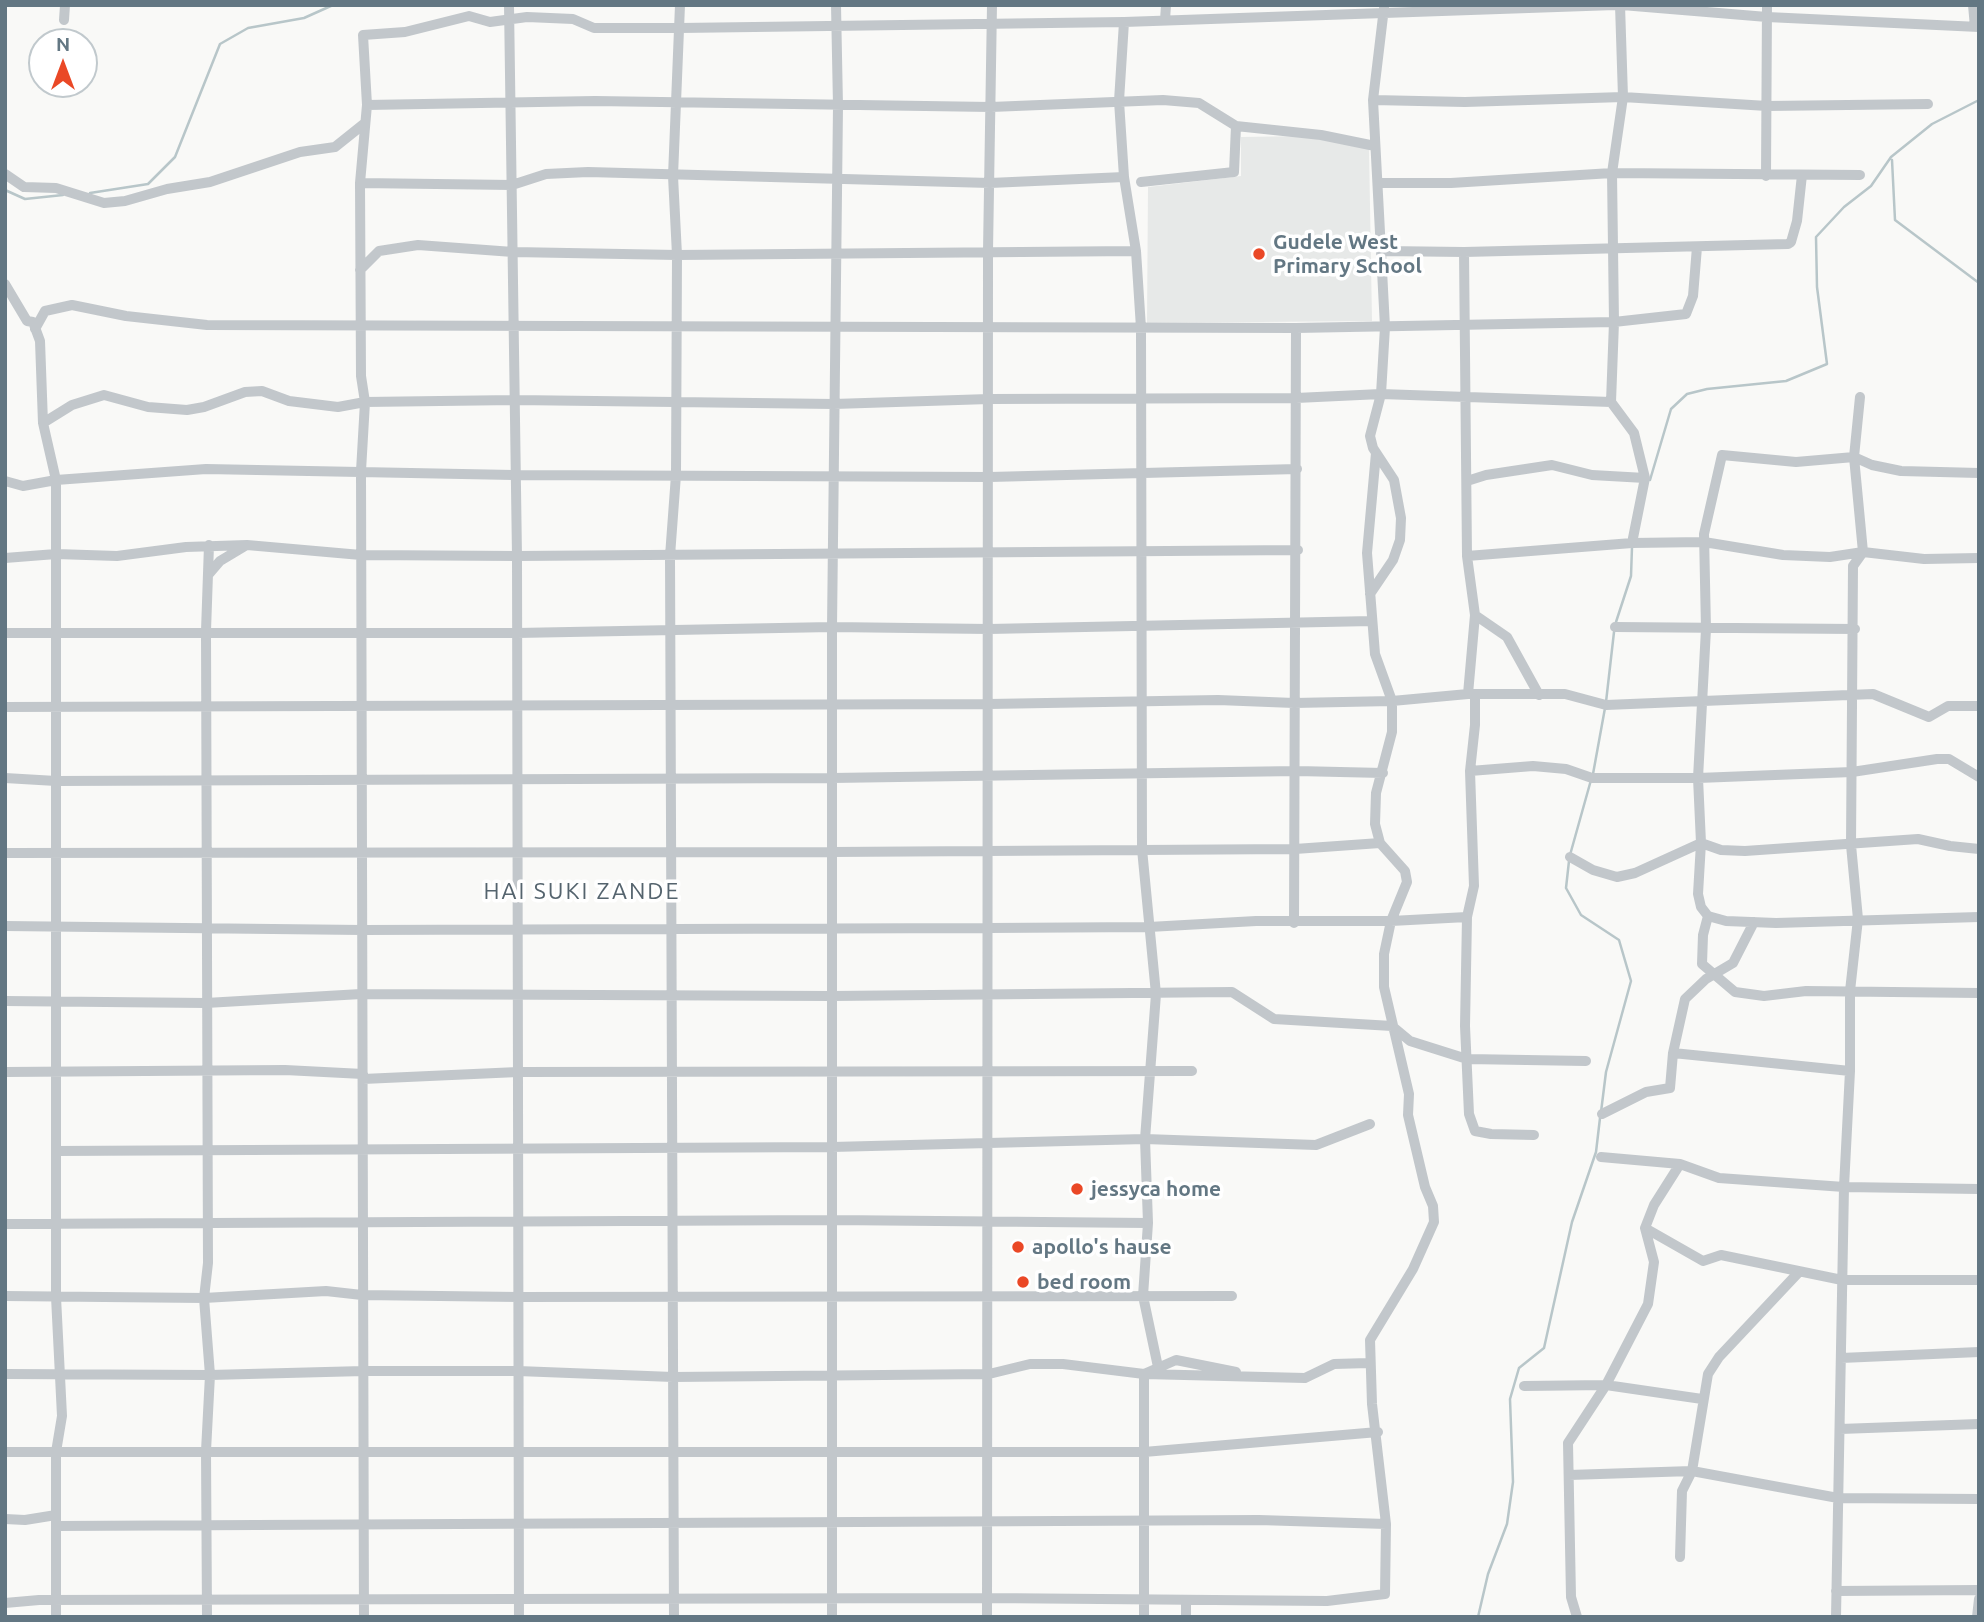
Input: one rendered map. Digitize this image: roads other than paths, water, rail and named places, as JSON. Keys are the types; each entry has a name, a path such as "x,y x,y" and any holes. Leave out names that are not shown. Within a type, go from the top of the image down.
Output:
{"street":[{"path":"64,20 65,5"},
{"path":"509,5 515,400 513,475 517,556 519,1617"},
{"path":"674,1617 670,556 676,475 677,255 673,176 680,5"},
{"path":"832,1617 832,552 838,106 836,5"},
{"path":"987,1617 990,775 988,251 992,5"},
{"path":"1165,20 1166,5"},
{"path":"1619,5 1623,97 1612,173 1614,322 1610,357 1611,402 1634,433 1644,478 1632,543"},
{"path":"364,1617 361,471 365,402 360,376 360,183 367,104 363,36 405,32 469,16 489,22 551,17 573,19 594,28 680,28 1124,22 1384,9 1619,5 1767,11 1802,18 1977,27 1973,5"},
{"path":"1802,5 1802,18"},
{"path":"5,1602 987,1598 1327,1601 1385,1594 1386,1524 1369,1363 1370,1340 1413,1269 1434,1222 1433,1206 1425,1187 1408,1115 1409,1094 1384,987 1384,954 1391,922 1407,883 1405,872 1380,843 1375,811 1392,732 1392,701 1375,654 1367,553 1376,453 1370,429 1381,394 1385,327 1373,100 1384,9"},
{"path":"1766,176 1767,11"},
{"path":"1124,22 1119,101 1124,177 1136,251 1141,328 1142,849 1156,994 1146,1139 1149,1223 1143,1296 1158,1367"},
{"path":"1373,100 1465,102 1623,97 1767,106 1928,104"},
{"path":"367,104 509,104 595,100 990,107 1119,101 1199,103 1236,126 1321,135 1375,146"},
{"path":"5,174 24,187 55,188 104,203 125,201 167,189 210,182 300,152 335,147 365,123"},
{"path":"1141,182 1234,172 1236,126"},
{"path":"360,183 512,185 546,174 588,172 837,181 990,183 1124,177"},
{"path":"1378,183 1451,183 1612,173 1860,175"},
{"path":"1382,251 1464,252 1788,244 1797,221 1802,175"},
{"path":"360,270 379,251 418,245 513,252 677,255 1136,251"},
{"path":"35,328 45,311 72,305 126,316 207,325 677,328 989,325 1296,328 1614,322 1686,314 1693,296 1697,247"},
{"path":"1464,252 1467,556 1475,615 1470,771 1474,886 1467,917 1469,1114 1475,1131 1534,1135"},
{"path":"5,285 35,328 42,358 43,423 56,480 56,1297 62,1416 56,1452 56,1617"},
{"path":"1294,923 1297,771 1294,703 1298,550 1296,328"},
{"path":"43,423 72,405 104,395 148,407 187,410 204,407 245,392 262,391 315,406 338,407 365,402 515,400 834,404 989,399 1296,398 1381,394 1611,402"},
{"path":"1836,1617 1850,991 1858,919 1851,845 1855,629 1853,566 1863,552 1854,457 1860,397"},
{"path":"1370,594 1393,560 1400,540 1401,517 1394,480 1376,453"},
{"path":"1979,473 1901,471 1872,465 1854,457 1796,462 1722,455 1708,509 1704,542 1706,629 1698,778 1701,843 1698,894 1701,907 1708,916 1754,922 1979,917"},
{"path":"1467,481 1486,475 1552,465 1592,475 1644,478"},
{"path":"8,485 36,485 56,480 206,469 513,475 833,474 990,477 1297,469"},
{"path":"1467,556 1632,543 1704,542 1783,555 1830,557 1863,552 1924,559 1979,558"},
{"path":"5,558 56,554 117,556 209,545 247,545 361,555 517,556 990,550 1298,550"},
{"path":"207,1617 206,1451 210,1375 204,1298 208,1263 206,631 209,545"},
{"path":"208,572 220,561 247,545"},
{"path":"186,547 203,562 208,572"},
{"path":"1475,615 1507,637 1539,695"},
{"path":"5,633 517,633 832,627 989,629 1372,621"},
{"path":"1615,627 1855,629"},
{"path":"5,707 1294,703 1392,701 1471,694 1565,694 1606,705 1880,696 1920,716 1929,716 1948,706 1979,706"},
{"path":"1470,771 1534,766 1566,769 1592,778 1698,778 1852,772 1948,759 1979,777"},
{"path":"5,778 56,781 832,778 1297,771 1382,773"},
{"path":"1570,857 1606,874 1626,876 1701,843 1721,850 1745,851 1918,839 1979,849"},
{"path":"5,853 206,855 1295,849 1380,843"},
{"path":"1708,916 1703,935 1702,964 1728,989 1746,995 1850,991 1979,993"},
{"path":"5,926 56,929 362,930 832,926 989,928 1149,927 1255,921 1391,922 1467,917"},
{"path":"1602,1114 1646,1093 1670,1088 1673,1053 1685,999 1733,963 1754,922"},
{"path":"5,1001 206,1003 361,993 518,996 988,996 1232,992 1274,1018 1392,1026 1410,1041 1467,1059 1586,1061"},
{"path":"1673,1053 1850,1071"},
{"path":"5,1072 285,1070 363,1076 518,1072 1192,1071"},
{"path":"56,1151 832,1147 1146,1139 1315,1145 1370,1124"},
{"path":"1601,1157 1680,1164 1719,1178 1844,1187 1979,1189"},
{"path":"1577,1617 1571,1597 1568,1443 1606,1385 1648,1304 1653,1284 1652,1246 1645,1228 1654,1205 1680,1164"},
{"path":"5,1224 832,1220 1149,1223"},
{"path":"1645,1228 1703,1261 1721,1255 1842,1280 1979,1280"},
{"path":"1680,1557 1682,1491 1692,1471 1708,1374 1719,1357 1798,1273"},
{"path":"5,1296 204,1298 326,1291 362,1295 518,1297 1232,1296"},
{"path":"1841,1358 1979,1352"},
{"path":"1144,1374 1176,1360 1194,1361 1242,1374"},
{"path":"5,1374 210,1375 519,1371 673,1377 989,1374 1030,1364 1076,1365 1144,1374 1242,1374 1305,1378 1334,1364 1369,1363"},
{"path":"1144,1374 1144,1617"},
{"path":"1524,1386 1606,1385 1702,1399"},
{"path":"1840,1429 1979,1424"},
{"path":"5,1452 988,1449 1144,1452 1378,1432"},
{"path":"1569,1475 1692,1471 1838,1498 1979,1499"},
{"path":"5,1519 206,1526 988,1524 1259,1520 1386,1524"},
{"path":"1836,1591 1979,1590"},
{"path":"1977,1617 1979,1599"},
{"path":"1186,1600 1186,1617"}],"waterway":[{"path":"90,193 148,184 175,157 220,44 248,28 304,18 333,5"},
{"path":"1650,480 1671,409 1687,394 1707,389 1786,381 1827,364 1817,287 1816,237 1844,207 1871,186 1891,157 1932,124 1979,100"},
{"path":"1892,160 1895,220 1979,283"},
{"path":"5,190 25,199 63,195"},
{"path":"1616,622 1631,576 1632,547"},
{"path":"1606,702 1614,632"},
{"path":"1593,774 1605,708"},
{"path":"1570,855 1591,780"},
{"path":"1569,861 1566,888 1581,915 1619,940 1631,981 1606,1072 1601,1112"},
{"path":"1478,1617 1488,1574 1507,1524 1513,1482 1510,1399 1519,1368 1544,1348 1572,1222 1596,1152 1600,1118"}],"place":[{"name":"Gudele West Primary School","path":"1259,254"},
{"name":"jessyca home","path":"1077,1189"},
{"name":"apollo's hause","path":"1018,1247"},
{"name":"bed room","path":"1023,1282"}],"district":[{"name":"HAI SUKI ZANDE","path":"582,891"}]}
